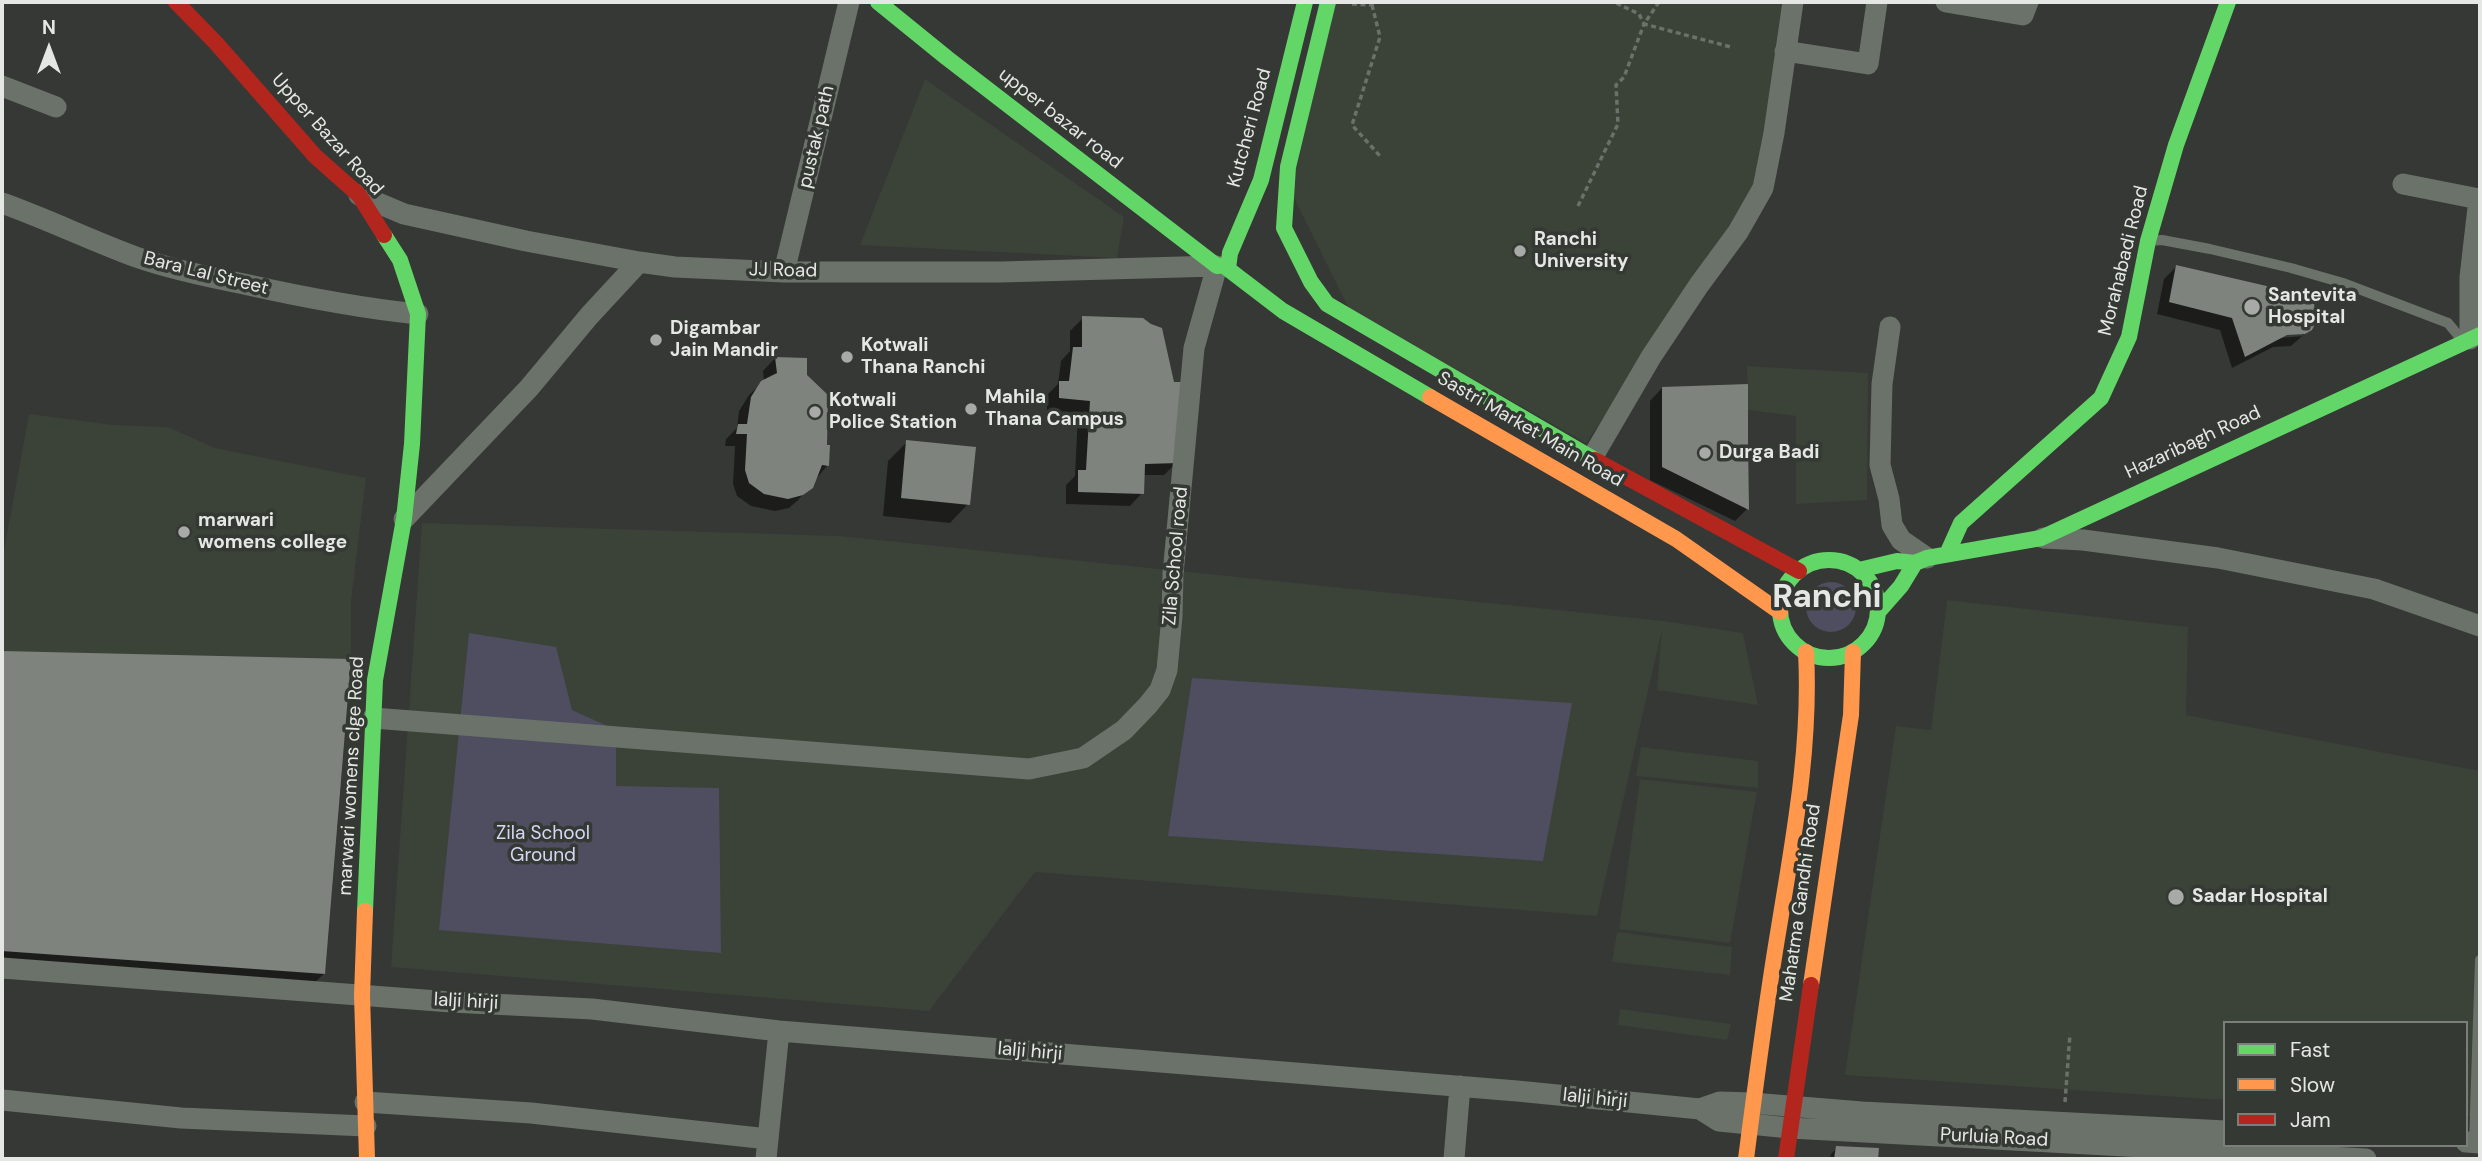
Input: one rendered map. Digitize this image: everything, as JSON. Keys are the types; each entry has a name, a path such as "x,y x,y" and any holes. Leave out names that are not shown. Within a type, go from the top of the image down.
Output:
{"main road":[{"name":"Upper Bazar Road","path":"176,2 216,43 315,156 359,195 400,260 418,314"},
{"name":"upper bazar road","path":"878,2 947,58 1223,266"},
{"name":"Kutcheri Road","path":"1223,266 1261,180 1305,2"},
{"path":"1328,2 1289,167 1283,228 1311,282 1327,304 1592,457 1799,571"},
{"name":"Morahabadi Road","path":"1930,558 1961,523 2101,398 2129,337 2148,241 2176,145 2228,2"},
{"name":"Sastri Market Main Road","path":"1223,266 1254,291 1333,341 1676,539 1780,612"},
{"name":"marwari womens clge Road","path":"367,1159 362,995 375,680 404,519 412,444 418,314"},
{"name":"Hazaribagh Road","path":"1858,570 1897,561 1930,558 2041,538 2471,339"},
{"path":"1879,611 1930,558"},
{"path":"1829,561 1845,563 1858,570 1870,582 1877,596 1879,611 1866,642 1853,652 1837,658 1821,658 1806,652 1793,642 1784,628 1780,612 1788,582 1799,571 1813,564 1829,561"},
{"name":"Mahatma Gandhi Road","path":"1746,1159 1806,744 1809,690 1806,652"},
{"name":"Mahatma Gandhi Road","path":"1786,1159 1851,715 1853,652"}],"street":[{"name":"pustak path","path":"784,272 849,2"},
{"path":"1592,457 1651,357 1738,232 1763,188 1774,133 1793,2"},
{"path":"1784,51 1868,64 1877,2"},
{"path":"1946,2 2023,15 2028,2"},
{"path":"2,86 56,107"},
{"path":"2403,184 2480,200 2470,278 2471,339"},
{"name":"JJ Road","path":"359,195 404,214 639,262 784,272 1001,272 1223,266"},
{"name":"Bara Lal Street","path":"2,203 48,219 137,257 218,279 363,308 418,314"},
{"path":"404,519 529,388 639,262"},
{"name":"Zila School road","path":"373,719 1029,769 1083,758 1124,730 1148,705 1160,690 1167,670 1173,573 1194,348 1223,266"},
{"path":"1890,327 1882,384 1880,465 1889,499 1892,525 1901,540 1930,558"},
{"path":"2041,538 2083,540 2218,558 2374,589 2480,626"},
{"name":"lalji hirji","path":"2,968 592,1009 779,1031 1460,1086 1700,1109 1720,1102 1752,1103 1792,1117"},
{"path":"365,1102 531,1113 767,1149 779,1031"},
{"path":"1454,1159 1460,1086"},
{"path":"2,1100 181,1118 366,1126"},
{"name":"lalji hirji","path":"1700,1109 1719,1121 1751,1124 1792,1117"},
{"name":"Purluia Road","path":"1792,1117 2063,1123 2223,1130"},
{"name":"Purluia Road","path":"1792,1117 2366,1159"}],"lane":[{"path":"2148,241 2162,240 2210,249 2343,283 2448,323 2471,339"},
{"path":"2473,1143 2480,960"}],"path":[{"path":"1615,2 1639,14 1644,24 1731,47"},
{"path":"1578,205 1618,124 1616,85 1624,77 1644,24 1659,2"},
{"path":"1348,3 1373,4 1380,37 1352,125 1380,156"},
{"path":"2063,1123 2070,1034"}],"shaded area":[{"name":"Ranchi University","path":"1335,2 1789,2 1763,188 1586,443 1349,309 1291,192"},
{"path":"925,79 1124,217 1117,258 860,245"},
{"path":"1747,366 1868,373 1867,500 1796,504 1796,416 1748,410"},
{"name":"marwari womens college","path":"29,414 114,425 168,427 215,448 366,478 351,601 351,659 109,659 2,652 2,561"},
{"path":"422,523 840,536 1664,621 1743,633 1758,705 1657,690 1662,629 1597,916 1035,872 929,1011 391,967"},
{"name":"Sadar Hospital","path":"1947,600 2188,627 2186,715 2480,771 2480,1117 2468,1116 2468,1021 2223,1021 2223,1100 1845,1075 1896,726 1931,730"},
{"path":"1641,747 1758,761 1758,788 1636,776"},
{"path":"1640,779 1757,792 1730,943 1619,929"},
{"path":"1617,932 1732,947 1730,975 1612,962"},
{"path":"1620,1009 1731,1024 1727,1040 1618,1025"}],"green space":[{"path":"1831,582 1849,589 1856,607 1849,625 1831,632 1813,625 1806,607 1813,589"},
{"name":"Zila School Ground","path":"469,633 556,647 572,710 616,730 616,786 719,788 721,953 439,930"},
{"path":"1192,678 1572,703 1543,861 1168,836"}],"building":[{"name":"Santevita Hospital","path":"2176,265 2314,297 2315,324 2312,330 2305,334 2287,335 2245,357 2232,318 2169,302"},
{"path":"1082,316 1143,318 1162,328 1174,382 1182,382 1178,463 1145,464 1144,494 1078,492 1078,470 1086,470 1090,401 1059,398 1059,381 1069,381 1073,347 1082,347"},
{"path":"775,357 807,358 807,375 828,395 829,466 822,465 813,488 803,495 788,499 764,494 749,483 745,470 747,434 736,434 738,424 747,424 751,397 761,381 777,373"},
{"name":"Durga Badi","path":"1748,384 1749,510 1662,467 1662,387"},
{"path":"906,440 976,447 970,505 901,498"},
{"path":"2,651 351,659 325,974 2,951"},
{"path":"1836,1146 1879,1148 1878,1159 1834,1159"}],"traffic: fast":[{"path":"878,2 1217,266 1228,265"},
{"path":"1305,2 1261,180 1230,253 1228,269 1283,311 1430,397"},
{"path":"1328,2 1288,167 1284,228 1311,282 1327,304 1595,460"},
{"path":"1947,554 1961,523 2101,398 2129,337 2148,241 2176,145 2228,2"},
{"path":"365,911 375,680 404,519 412,444 418,314 400,260 384,235"},
{"path":"1859,570 1897,561 1915,563 1927,558 2041,538 2480,335"},
{"path":"1829,560 1848,564 1863,575 1874,590 1878,609 1874,628 1863,643 1848,654 1829,658 1810,654 1795,643 1784,628 1780,609 1784,590 1795,575 1810,564 1829,560"},
{"path":"1879,611 1901,586 1915,563"}],"traffic: slow":[{"path":"1430,397 1676,539 1780,612"},
{"path":"1746,1159 1765,1014 1800,790 1806,721 1806,652"},
{"path":"1811,985 1851,715 1853,652"},
{"path":"365,911 362,995 367,1159"}],"traffic: jam":[{"path":"176,2 216,43 315,156 359,195 384,235"},
{"path":"1595,460 1799,571"},
{"path":"1786,1159 1811,985"}],"place":[{"name":"Ranchi University","path":"1520,251"},
{"name":"Santevita Hospital","path":"2252,307"},
{"name":"Digambar Jain Mandir","path":"656,340"},
{"name":"Kotwali Thana Ranchi","path":"847,357"},
{"name":"Mahila Thana Campus","path":"971,409"},
{"name":"Kotwali Police Station","path":"815,412"},
{"name":"Durga Badi","path":"1705,453"},
{"name":"marwari womens college","path":"184,532"},
{"name":"Sadar Hospital","path":"2176,897"}],"district":[{"name":"Ranchi","path":"1827,598"}]}
